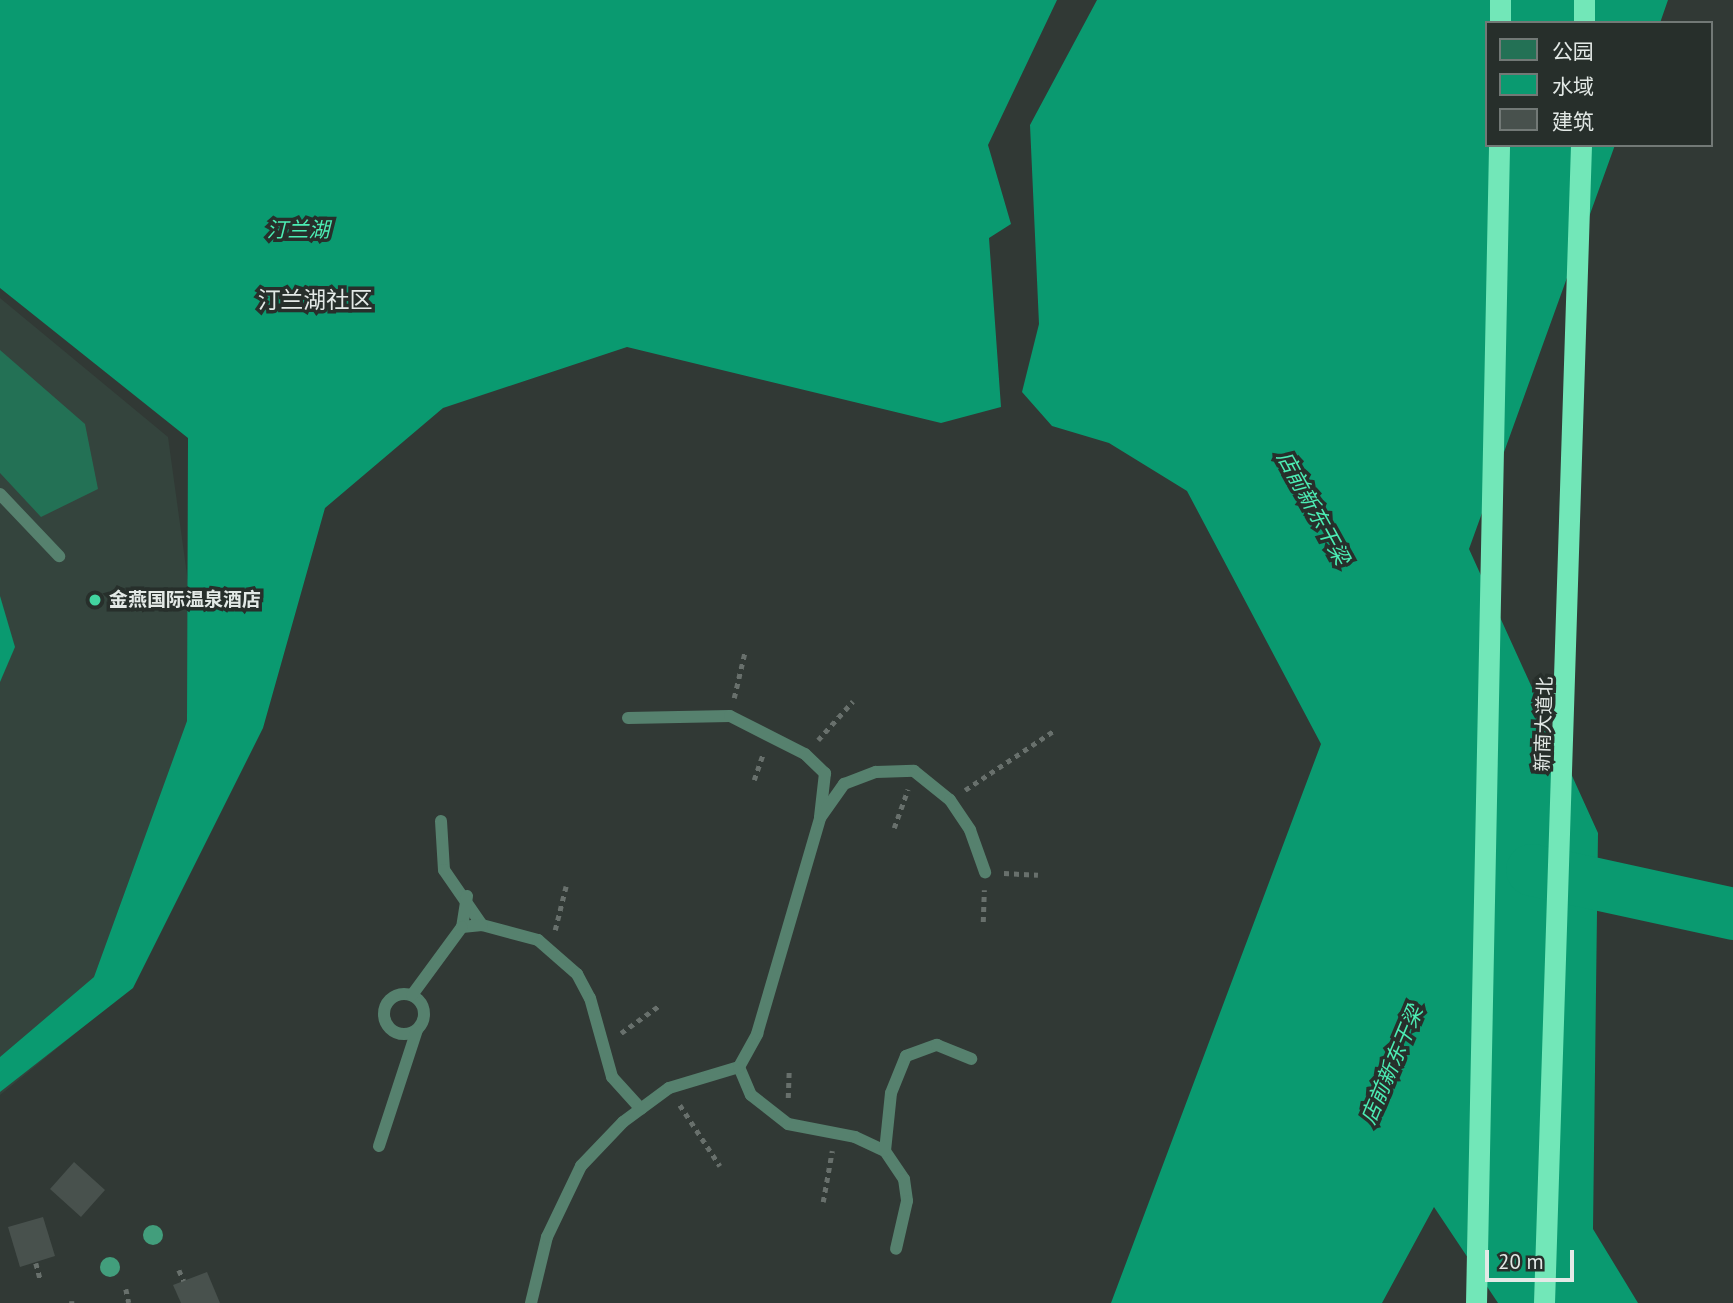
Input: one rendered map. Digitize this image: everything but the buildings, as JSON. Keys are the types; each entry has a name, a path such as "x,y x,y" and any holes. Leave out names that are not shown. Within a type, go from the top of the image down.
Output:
{"highway":[{"path":"1500,0 1500,21"},
{"path":"1584,0 1584,21"},
{"path":"1476,1303 1483,1107 1498,399 1499,147"},
{"name":"新南大道北","path":"1544,1303 1563,853 1581,147"}],"lane":[{"path":"0,494 59,556"},
{"path":"628,719 730,716 805,754 825,773 844,784"},
{"path":"820,818 844,784 876,772 914,771 950,800 970,830 985,872"},
{"path":"531,1303 547,1237 581,1166 641,1109 669,1088 740,1068 757,1034 820,818 825,773"},
{"path":"441,821 444,870 467,896 482,925"},
{"path":"417,1030 397,1033 384,1019 393,997 412,995 462,927 467,896"},
{"path":"462,927 482,925 550,947 577,974 590,998 601,1047 612,1077 641,1109"},
{"path":"379,1146 424,1012 412,995"},
{"path":"885,1151 891,1093 906,1056 937,1045 971,1059"},
{"path":"740,1068 751,1095 788,1124 835,1132 885,1151 904,1179 908,1202 896,1249"}],"path":[{"path":"730,716 745,651"},
{"path":"805,754 853,701"},
{"path":"950,800 1055,730"},
{"path":"894,828 914,771"},
{"path":"550,947 566,886"},
{"path":"601,1047 660,1005"},
{"path":"669,1088 719,1166"},
{"path":"823,1202 835,1132"},
{"path":"36,1263 40,1278"},
{"path":"179,1270 184,1281"},
{"path":"126,1289 129,1303"}],"shaded area":[{"name":"金燕国际温泉酒店","path":"0,298 168,437 213,763 115,1001 0,1095"}],"green space":[{"path":"0,350 85,424 98,489 41,517 0,473"}],"water":[{"name":"汀兰湖","path":"0,0 1057,0 988,145 1011,224 989,238 1001,407 941,423 627,347 443,408 325,508 263,728 133,988 0,1092 0,1057 94,977 187,721 188,438 0,288"},
{"name":"店前新东干梁","path":"1097,0 1668,0 1661,21 1484,21 1484,147 1614,147 1469,549 1598,833 1593,1229 1638,1303 1498,1303 1434,1207 1382,1303 1111,1303 1321,744 1187,491 1109,443 1052,426 1022,392 1039,324 1030,125"},
{"path":"0,596 15,647 0,682"}],"waterway":[{"path":"1532,870 1733,914"}],"place":[{"name":"金燕国际温泉酒店","path":"95,600"}],"district":[{"name":"汀兰湖社区","path":"315,300"}]}
